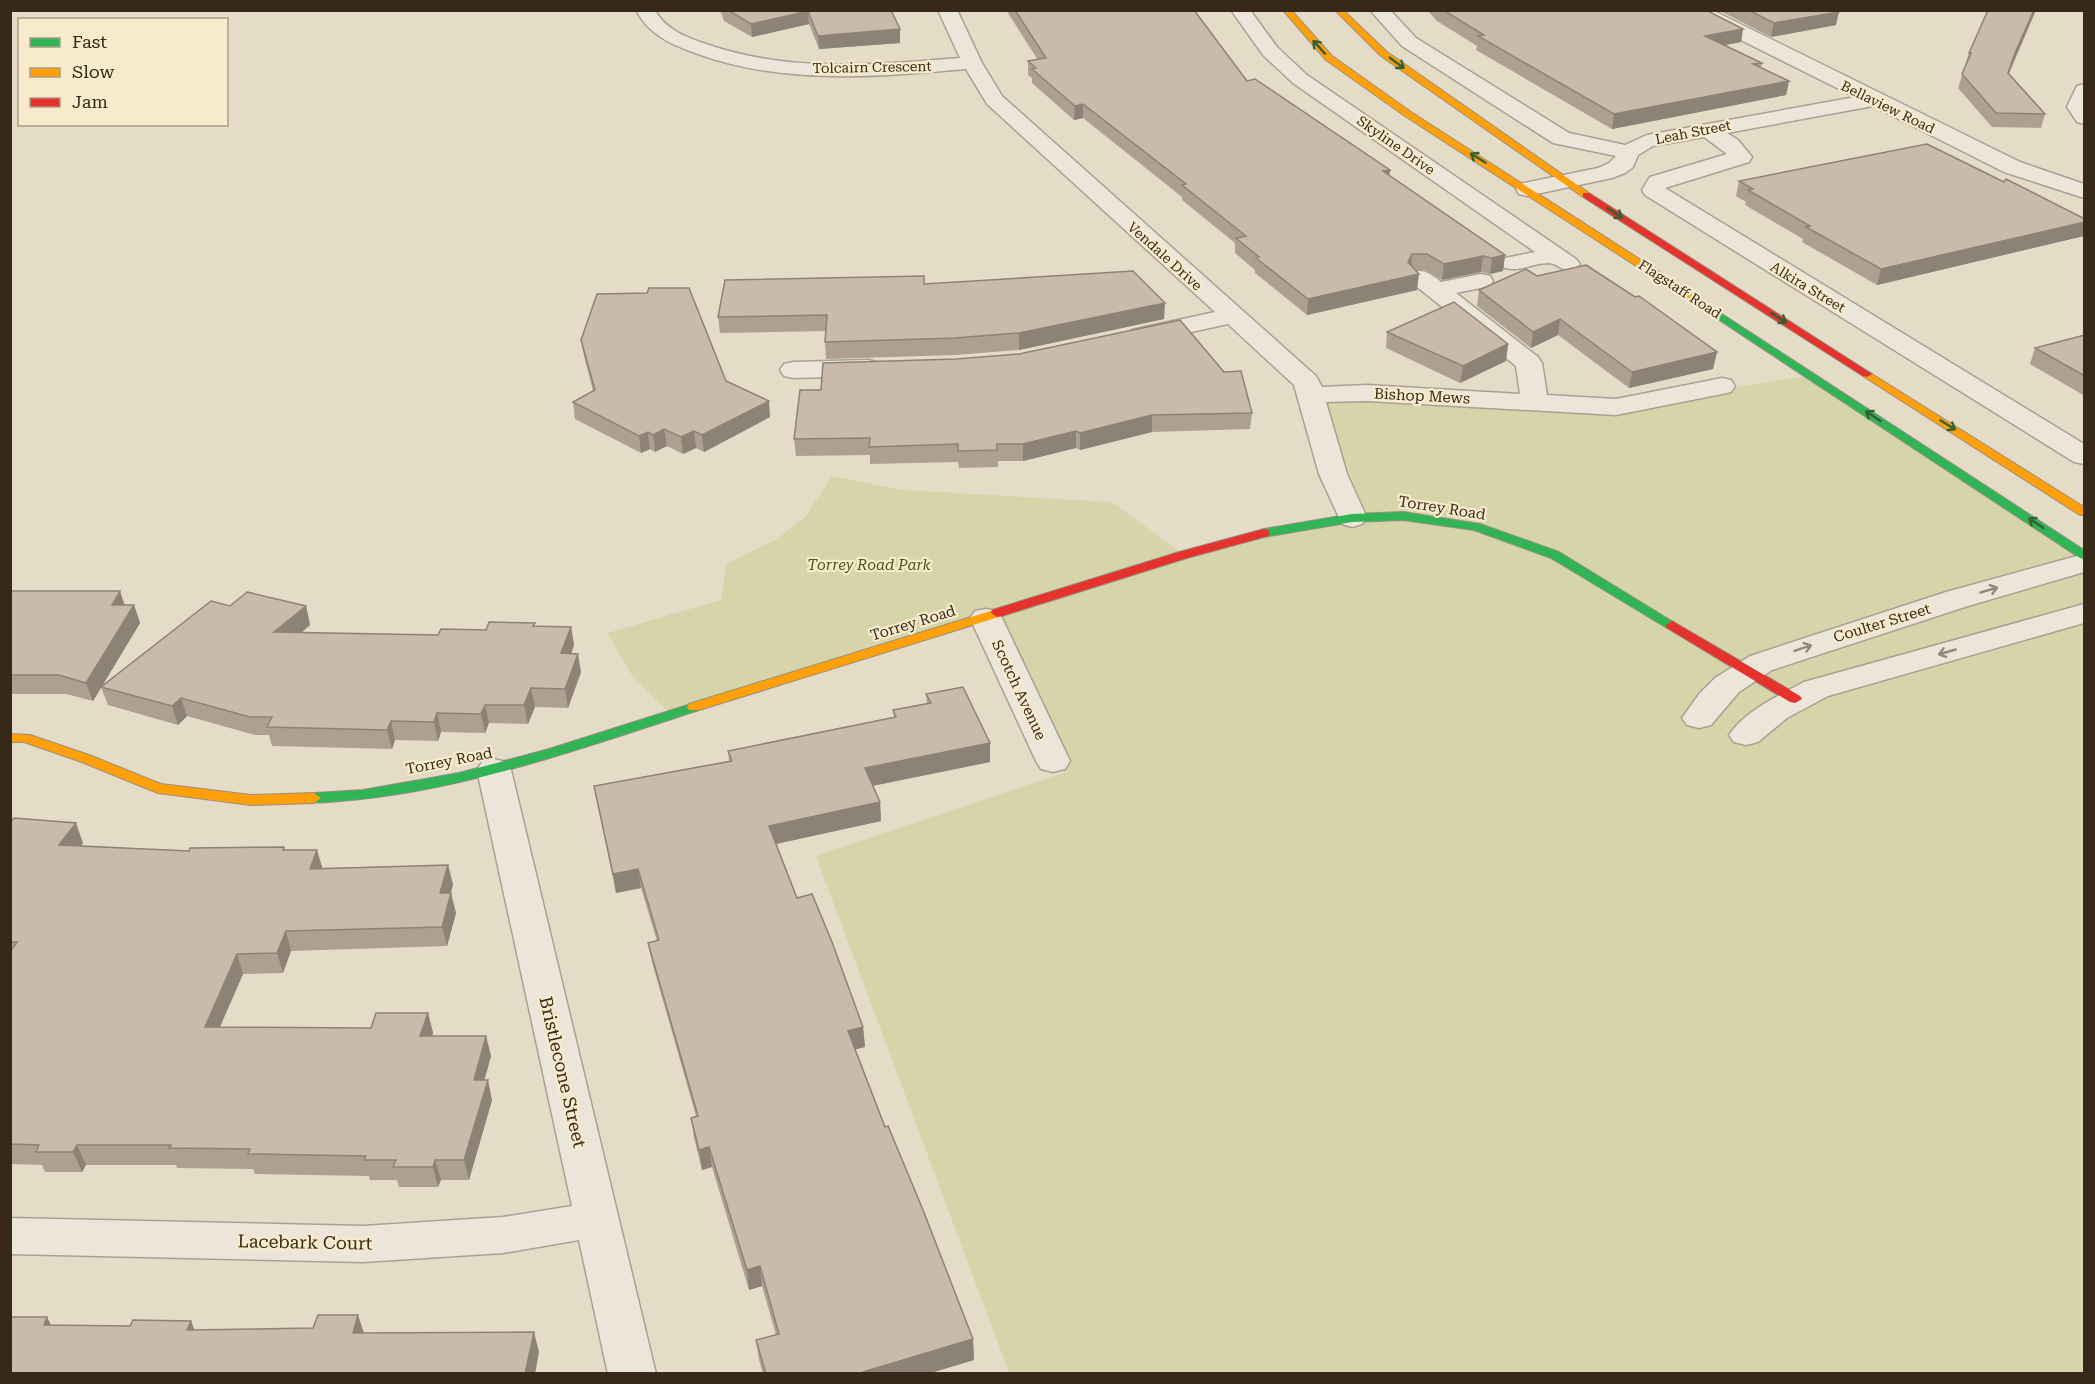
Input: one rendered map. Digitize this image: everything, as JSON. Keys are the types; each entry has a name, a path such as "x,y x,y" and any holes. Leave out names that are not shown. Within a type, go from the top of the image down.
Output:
{"main road":[{"name":"Flagstaff Road","path":"1286,10 1329,58 1407,114 1527,189 2085,555"},
{"name":"Flagstaff Road","path":"1338,10 1384,54 1565,182 2085,512"},
{"name":"Torrey Road","path":"10,738 25,738 84,758 158,788 251,800 357,796 494,770 1183,555 1262,533 1352,518 1403,516 1476,527 1555,555 1795,699"}],"street":[{"name":"Tolcairn Crescent","path":"645,10 664,34 706,52 752,64 825,70 905,69 972,63"},
{"name":"Vendale Drive","path":"947,10 972,63 994,100 1231,316 1307,382 1333,474 1352,518"},
{"name":"Skyline Drive","path":"1240,10 1270,51 1300,79 1561,259 1513,263"},
{"path":"1379,10 1408,42 1561,138 1629,152"},
{"name":"Bellaview Road","path":"1696,10 1872,100 2012,167 2085,191"},
{"path":"2085,90 2077,107 2085,118"},
{"name":"Leah Street","path":"1527,189 1565,182 1617,168 1625,162 1629,152 1647,141 1872,100"},
{"name":"Alkira Street","path":"1707,129 1730,145 1741,157 1658,183 1653,190 2085,456"},
{"path":"1481,281 1428,283 1529,363 1534,401"},
{"path":"1119,339 1231,316"},
{"path":"793,370 898,367"},
{"name":"Bishop Mews","path":"1310,394 1367,393 1616,407 1722,386"},
{"name":"Coulter Street","path":"1699,718 1719,693 1761,663 1808,646 2085,563"},
{"path":"1746,735 1763,719 1795,699 1841,680 2085,613"},
{"name":"Scotch Avenue","path":"986,618 1053,761"},
{"name":"Bristlecone Street","path":"494,770 632,1374"},
{"name":"Lacebark Court","path":"10,1236 363,1244 503,1235 597,1218"}],"green space":[{"path":"1811,375 2084,555 2084,1373 1009,1373 816,856 1064,773 986,618 1183,555 1352,518 1310,395 1616,407"},
{"name":"Torrey Road Park","path":"832,476 903,490 1112,502 1180,552 668,712 631,674 607,633 721,600 726,564 777,539 805,517"}],"building":[{"path":"728,10 891,10 900,29 818,36 808,11 751,24"},
{"path":"1015,10 1194,10 1247,81 1255,79 1390,170 1383,171 1505,255 1492,258 1483,256 1444,264 1427,254 1412,254 1408,262 1419,274 1308,299 1256,258 1259,257 1236,238 1246,236 1182,185 1186,184 1083,104 1075,106 1032,69 1036,68 1028,61 1046,58"},
{"path":"1443,10 1706,10 1743,29 1705,36 1762,63 1753,64 1789,81 1614,114 1478,36 1484,35"},
{"path":"1748,10 1838,10 1839,12 1774,23"},
{"path":"1988,10 2034,10 2008,73 2045,114 1996,113 1962,74"},
{"path":"1927,144 2004,182 2006,179 2085,219 2085,222 1881,269 1806,227 1810,226 1748,190 1753,189 1739,181"},
{"path":"1586,265 1635,297 1639,296 1717,352 1632,372 1560,319 1533,332 1479,290 1526,269 1537,276"},
{"path":"1133,271 1165,303 1019,333 955,338 825,342 827,315 718,317 725,280 924,276 924,284"},
{"path":"649,288 689,288 726,381 769,401 702,435 694,431 681,437 664,429 653,435 648,432 639,436 573,402 595,390 581,340 597,294 647,293"},
{"path":"1454,302 1508,344 1463,366 1387,332"},
{"path":"1180,320 1224,372 1241,371 1252,413 1152,415 1023,444 997,444 997,450 958,451 958,444 869,447 870,438 794,439 800,390 821,390 823,363 956,359 1019,354"},
{"path":"2085,335 2085,376 2035,348"},
{"path":"10,591 120,591 112,605 134,605 86,683 59,675 10,675"},
{"path":"247,592 306,606 274,632 438,635 441,629 486,630 489,622 535,623 533,626 571,627 561,653 578,654 565,689 531,688 524,705 485,705 481,714 437,713 434,722 391,721 387,730 267,727 272,717 250,717 181,698 172,706 101,687 211,601 230,606"},
{"path":"963,687 990,743 865,768 880,802 769,826 797,898 812,894 832,942 863,1027 848,1031 885,1127 888,1126 923,1210 973,1339 863,1372 864,1374 766,1374 756,1340 779,1334 760,1266 747,1270 709,1147 699,1150 691,1118 698,1116 648,943 659,940 638,869 613,874 594,786 732,761 728,751 896,717 893,710 931,703 926,694"},
{"path":"14,818 76,823 59,845 189,851 190,848 284,847 283,850 317,850 310,869 448,865 440,893 451,893 442,927 286,931 277,953 237,954 205,1027 371,1028 376,1013 428,1013 420,1036 486,1036 474,1080 488,1080 464,1160 435,1160 433,1167 393,1167 396,1160 364,1160 366,1156 248,1154 250,1149 169,1148 171,1145 77,1145 73,1152 36,1152 39,1145 10,1144 10,952 17,942 10,942 10,823"},
{"path":"318,1315 358,1315 353,1333 534,1332 525,1374 10,1374 10,1317 47,1317 44,1325 130,1326 133,1320 191,1321 187,1330 313,1328"}],"traffic: fast":[{"path":"1702,304 2084,555"},
{"path":"1264,533 1352,518 1403,516 1476,527 1555,555 1672,625"},
{"path":"314,798 363,794 459,777 554,752 694,707"}],"traffic: slow":[{"path":"1286,10 1329,58 1408,114 1702,304"},
{"path":"1338,10 1384,54 1586,195"},
{"path":"1867,374 2084,512"},
{"path":"694,707 997,613"},
{"path":"10,738 25,738 84,758 158,788 251,800 314,798"}],"traffic: jam":[{"path":"1586,195 1867,374"},
{"path":"997,613 1183,555 1264,533"},
{"path":"1672,625 1795,699"}]}
